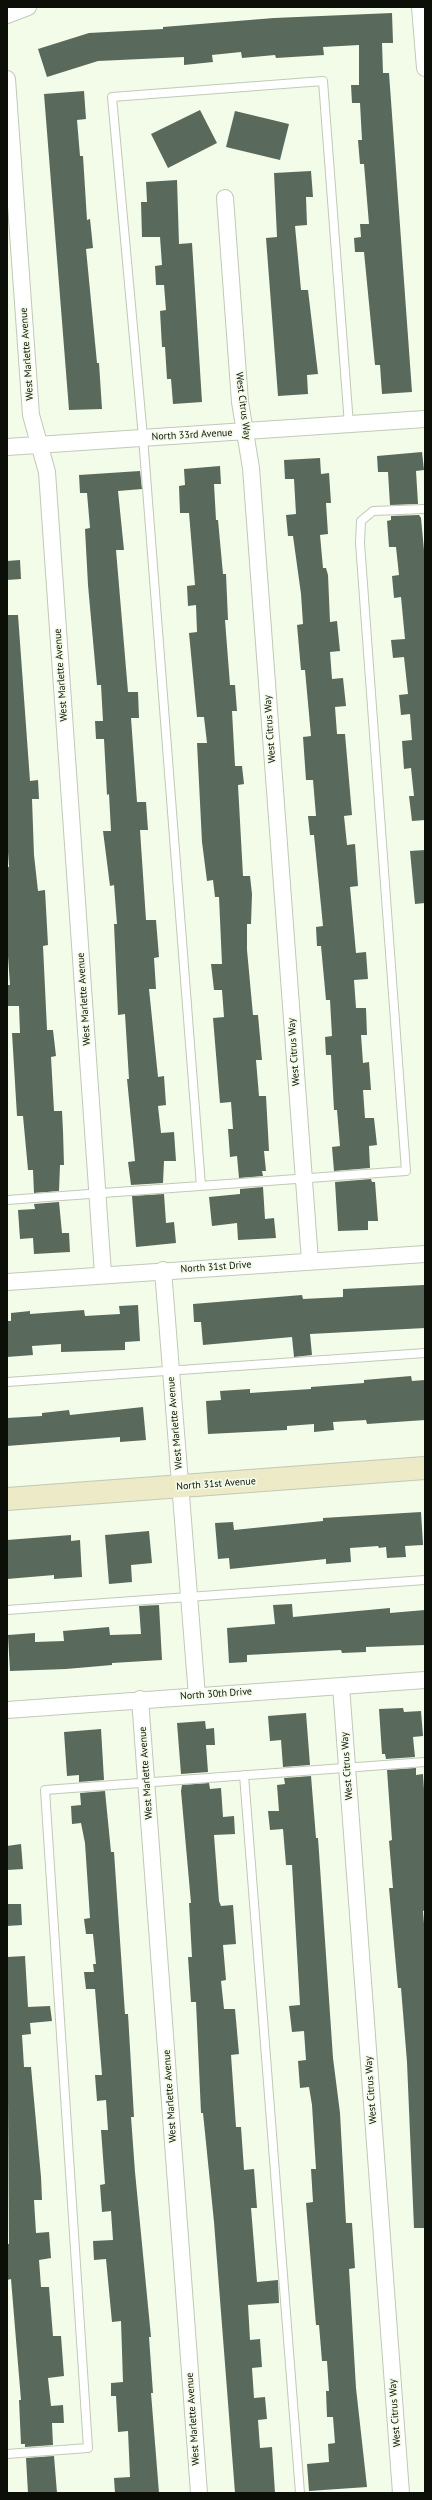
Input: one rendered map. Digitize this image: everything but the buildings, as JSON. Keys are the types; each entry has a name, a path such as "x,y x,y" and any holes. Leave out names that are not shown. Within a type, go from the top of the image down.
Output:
{"street":[{"path":"7,15 28,7"},
{"path":"420,7 425,68"},
{"name":"West Marlette Avenue","path":"7,78 31,415 47,472 103,1274"},
{"name":"West Citrus Way","path":"225,198 240,402 251,468 310,1261"},
{"name":"North 33rd Avenue","path":"7,447 425,419"},
{"name":"North 31st Drive","path":"7,1282 103,1274 425,1254"},
{"name":"West Marlette Avenue","path":"163,1270 197,1696"},
{"name":"North 31st Avenue","path":"7,1499 425,1468"},
{"name":"North 30th Drive","path":"7,1710 140,1699 425,1680"},
{"name":"West Citrus Way","path":"341,1686 401,2493"},
{"name":"West Marlette Avenue","path":"140,1699 198,2493"}],"lane":[{"path":"201,1186 143,437 112,97 323,81 349,425"},
{"path":"7,1200 406,1171 360,535 361,521 373,511 425,509"},
{"path":"7,1382 425,1353"},
{"path":"7,1610 425,1580"},
{"path":"7,2454 88,2448 45,1790 425,1762"},
{"path":"244,1775 300,2493"}]}
